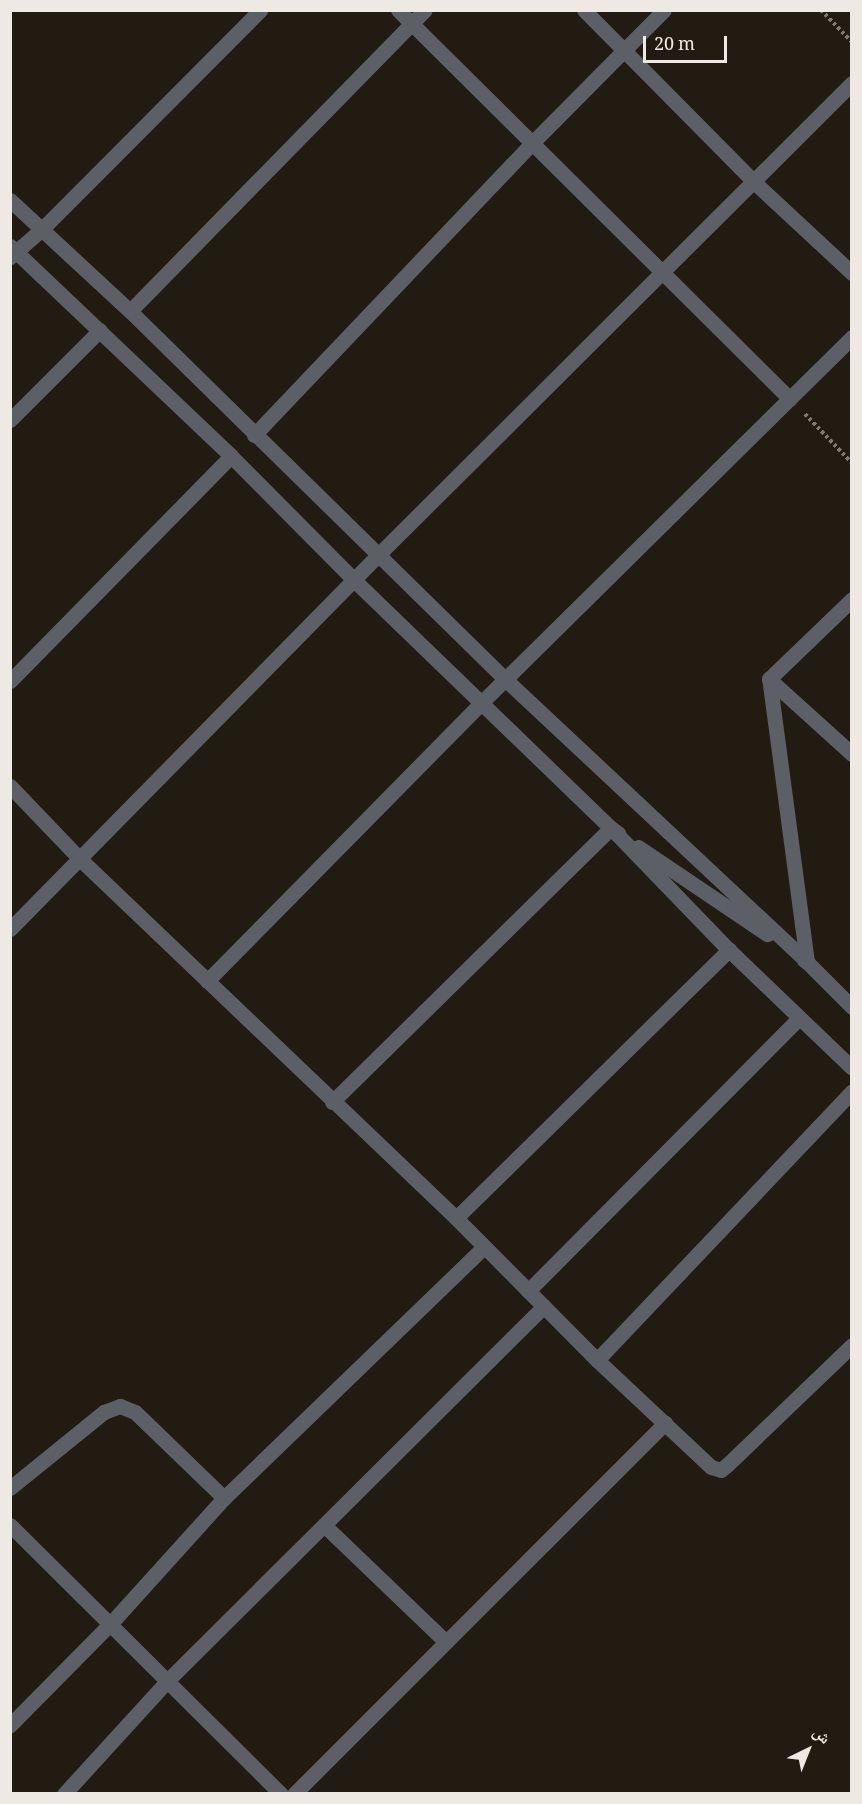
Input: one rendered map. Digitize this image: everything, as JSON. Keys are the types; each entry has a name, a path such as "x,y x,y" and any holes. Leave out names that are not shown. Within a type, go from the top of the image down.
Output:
{"street":[{"path":"260,10 42,229 12,251 100,330 231,456 355,581 611,828 729,950 852,1068"},
{"path":"398,10 663,271 789,399"},
{"path":"130,311 425,10"},
{"path":"584,10 754,182 852,273"},
{"path":"254,435 532,143 664,10"},
{"path":"10,929 81,860 378,555 852,83"},
{"path":"10,200 130,311 506,680 852,1007"},
{"path":"10,420 100,330"},
{"path":"207,981 482,702 852,337"},
{"path":"10,681 231,456"},
{"path":"769,679 852,599"},
{"path":"769,679 807,962"},
{"path":"769,679 852,754"},
{"path":"10,786 81,860 456,1218 597,1360 711,1467 721,1470 852,1345"},
{"path":"611,828 807,962"},
{"path":"332,1102 611,828"},
{"path":"456,1218 729,950"},
{"path":"528,1292 799,1018"},
{"path":"597,1360 852,1090"},
{"path":"10,1725 111,1623 224,1498 484,1247"},
{"path":"64,1794 168,1680 544,1306"},
{"path":"10,1488 104,1412 120,1406 135,1412 224,1498"},
{"path":"294,1794 665,1423"},
{"path":"324,1525 446,1642"},
{"path":"10,1526 282,1794"}],"path":[{"path":"821,10 852,42"},
{"path":"789,399 852,463"}]}
